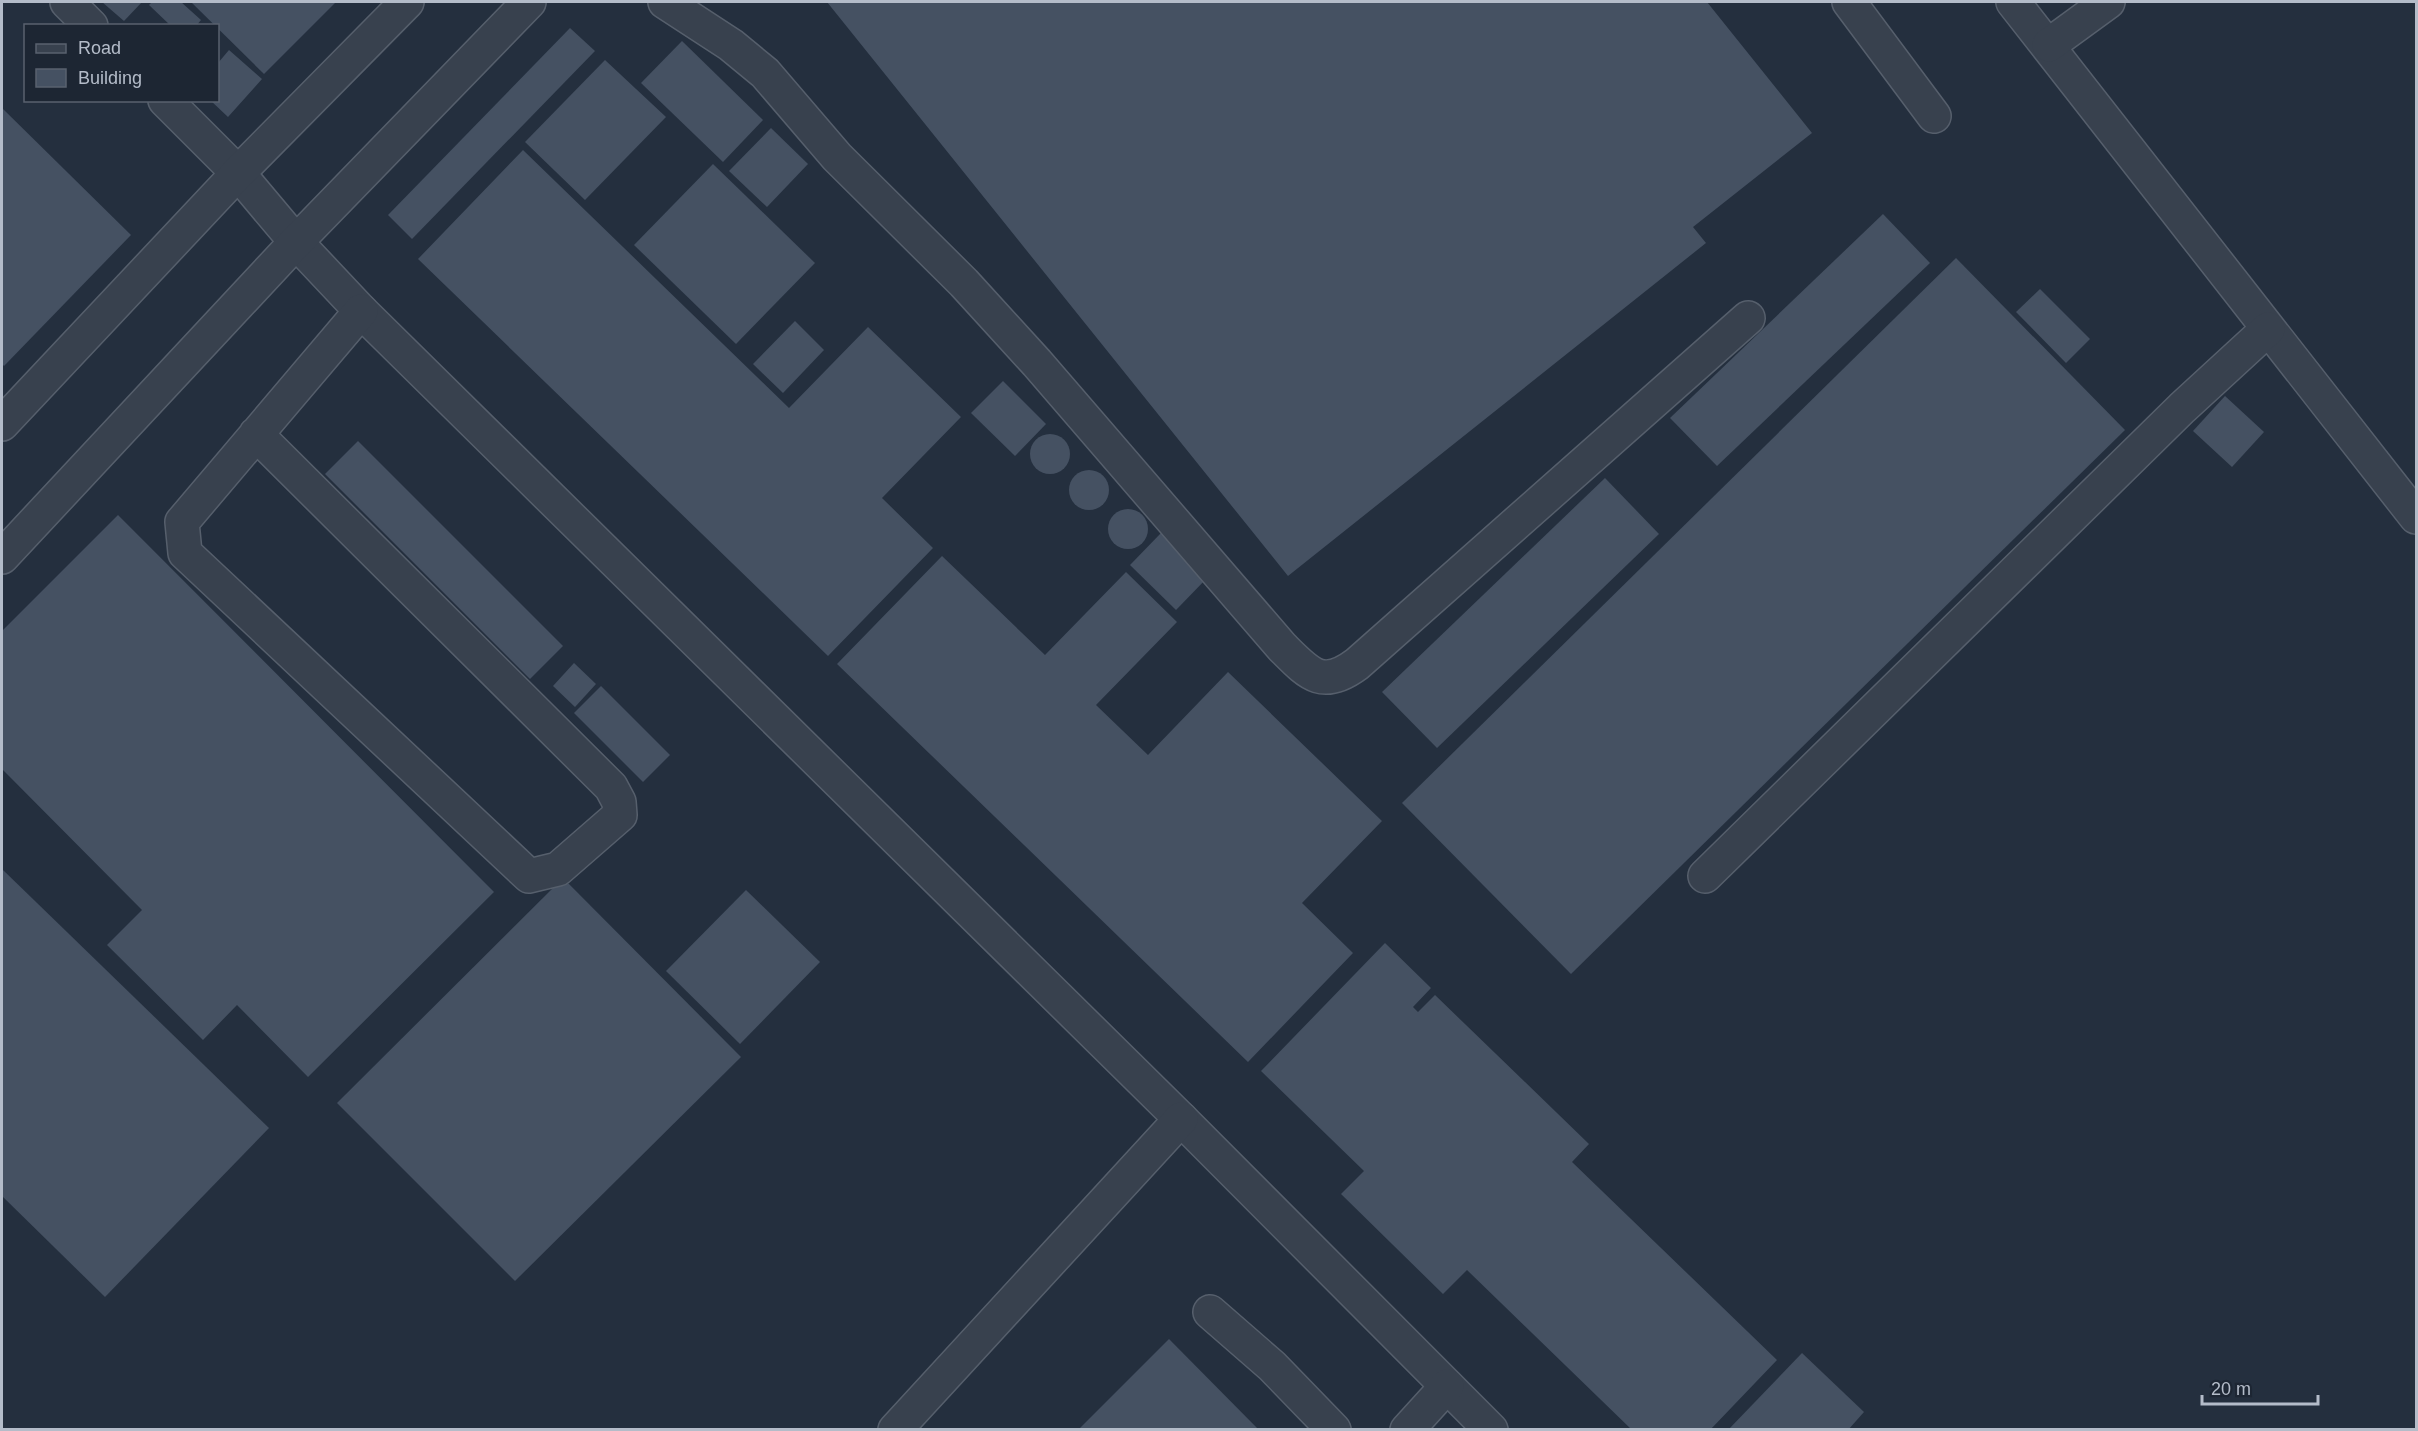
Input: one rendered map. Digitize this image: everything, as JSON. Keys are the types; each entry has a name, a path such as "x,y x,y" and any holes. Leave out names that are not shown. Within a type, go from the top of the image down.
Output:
{"lane":[{"path":"67,2 89,24"},
{"path":"2,424 238,173 407,2"},
{"path":"2,557 296,242 529,2"},
{"path":"664,2 730,45 765,73 837,157 964,283 1037,363 1268,632 1300,665 1329,679 1340,676 1357,664 1748,318"},
{"path":"1849,2 1934,116"},
{"path":"2013,2 2049,45 2416,518"},
{"path":"2049,45 2108,2"},
{"path":"167,102 238,173 296,242 361,311 1181,1119 1491,1430"},
{"path":"256,434 611,787 619,802 620,815 558,869 530,876 184,553 182,522 256,434 361,311"},
{"path":"1705,876 2182,408 2268,329"},
{"path":"895,1430 1181,1119"},
{"path":"1210,1312 1272,1366 1334,1430"},
{"path":"1407,1430 1447,1386"}],"building":[{"path":"102,2 142,2 124,21"},
{"path":"152,2 181,2 201,20 198,24 169,24 149,5"},
{"path":"191,2 336,2 264,74 219,30 219,24 213,24"},
{"path":"827,2 1707,2 1812,133 1693,227 1706,243 1288,576"},
{"path":"570,28 595,51 412,239 388,215"},
{"path":"682,41 763,120 723,162 641,83"},
{"path":"229,50 262,79 228,117 212,102 219,102 219,62"},
{"path":"605,60 666,117 585,200 525,142"},
{"path":"2,108 131,235 4,366 2,364"},
{"path":"771,128 808,164 767,207 729,171"},
{"path":"523,150 789,408 868,327 961,417 882,498 933,548 828,656 418,259"},
{"path":"713,164 815,263 736,344 634,245"},
{"path":"1883,214 1930,263 1717,466 1670,418"},
{"path":"1956,258 2125,430 1571,974 1402,803"},
{"path":"2040,289 2090,339 2066,363 2016,312"},
{"path":"795,321 824,350 783,393 753,364"},
{"path":"1003,381 1046,424 1015,456 971,413"},
{"path":"2225,396 2264,432 2232,467 2193,431"},
{"path":"1050,434 1064,440 1070,454 1064,468 1050,474 1036,468 1030,454 1036,440"},
{"path":"358,441 563,646 530,679 325,474"},
{"path":"1089,470 1103,476 1109,490 1103,504 1089,510 1075,504 1069,490 1075,476"},
{"path":"1605,478 1659,534 1437,748 1382,692"},
{"path":"1128,509 1142,515 1148,529 1142,543 1128,549 1114,543 1108,529 1114,515"},
{"path":"118,515 494,892 308,1077 237,1005 203,1040 107,945 142,910 2,769 2,631"},
{"path":"1162,532 1208,577 1176,610 1130,565"},
{"path":"942,556 1045,655 1126,572 1177,622 1096,705 1148,755 1228,672 1382,821 1302,903 1353,953 1248,1062 837,664"},
{"path":"574,663 596,684 575,707 553,686"},
{"path":"601,686 670,755 643,782 574,713"},
{"path":"2,869 269,1128 105,1297 2,1196"},
{"path":"563,878 741,1057 515,1281 337,1103"},
{"path":"746,890 820,962 740,1044 666,971"},
{"path":"1385,943 1431,988 1413,1007 1418,1012 1435,995 1589,1144 1572,1162 1777,1360 1710,1430 1632,1430 1467,1270 1443,1294 1341,1194 1364,1171 1261,1071"},
{"path":"1169,1339 1259,1430 1078,1430"},
{"path":"1802,1353 1864,1412 1848,1430 1728,1430"}]}
